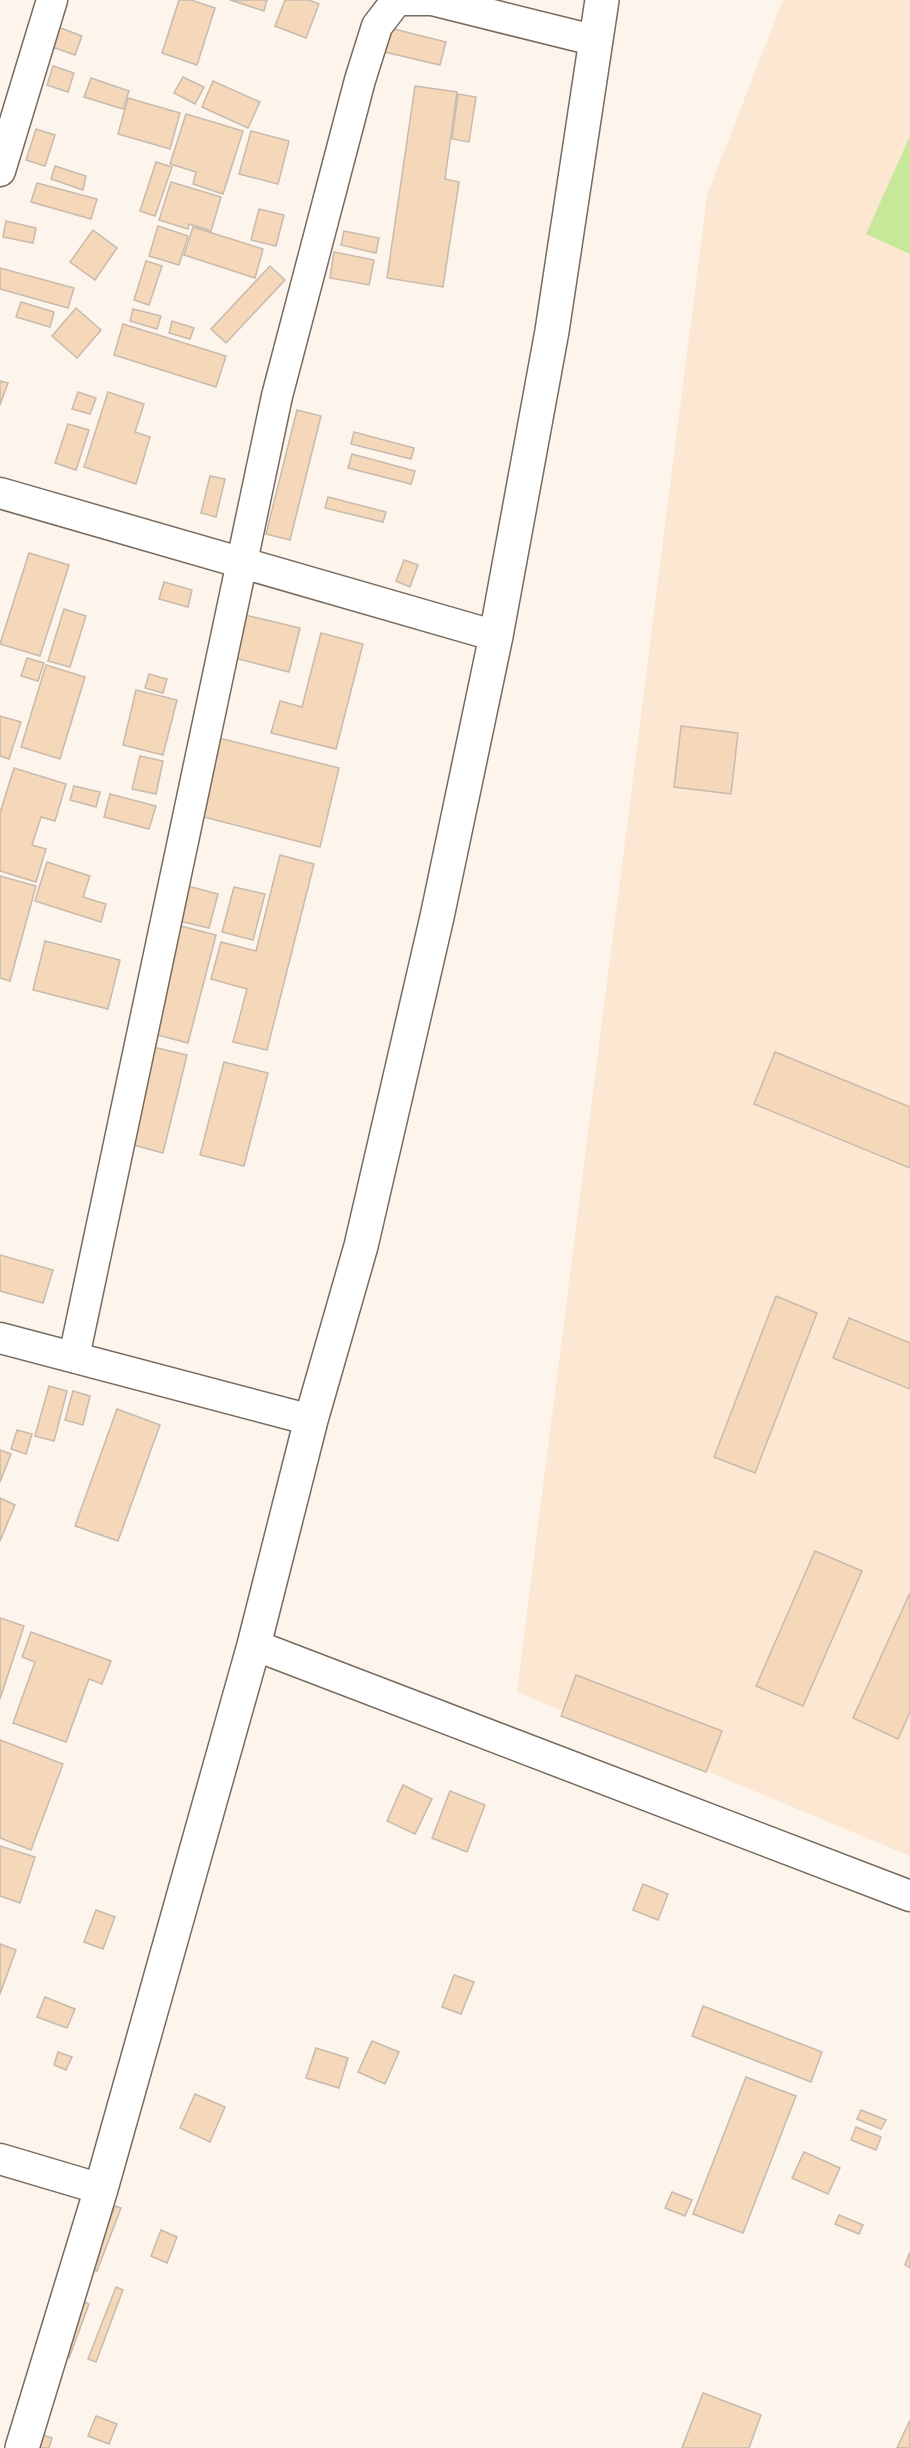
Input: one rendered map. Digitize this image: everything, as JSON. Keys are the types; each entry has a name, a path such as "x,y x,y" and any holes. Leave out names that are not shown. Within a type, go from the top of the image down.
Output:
{"street":[{"path":"0,171 52,0"},
{"path":"74,1357 277,396 360,80 377,26 397,0 432,0 597,41"},
{"path":"22,2448 101,2189 254,1645 310,1420 361,1246 437,917 496,636 552,331 602,0"},
{"path":"0,493 496,636"},
{"path":"0,1338 310,1420"},
{"path":"254,1645 910,1896"},
{"path":"0,2159 101,2189"}],"shaded area":[{"path":"783,0 910,0 910,1856 517,1692 707,195"}],"green space":[{"path":"910,136 910,254 866,234"}],"building":[{"path":"179,0 191,0 215,8 197,65 162,53"},
{"path":"230,0 267,0 264,11"},
{"path":"285,0 309,0 319,4 306,38 275,26"},
{"path":"58,27 82,36 75,55 52,47"},
{"path":"386,27 446,42 440,65 380,51"},
{"path":"53,66 74,73 68,92 47,85"},
{"path":"183,77 204,87 195,104 174,93"},
{"path":"91,78 129,91 123,109 84,97"},
{"path":"213,81 260,102 248,128 202,107"},
{"path":"415,86 457,92 445,179 459,182 443,287 387,278"},
{"path":"458,94 476,97 469,142 452,139"},
{"path":"128,98 180,113 170,149 118,134"},
{"path":"186,114 243,131 223,194 193,184 196,172 170,164"},
{"path":"36,129 55,135 45,166 26,160"},
{"path":"251,131 289,141 278,184 239,174"},
{"path":"156,162 172,167 155,216 140,211"},
{"path":"55,166 86,176 83,190 51,179"},
{"path":"171,182 221,197 211,231 189,224 188,229 159,220"},
{"path":"37,183 97,199 91,219 31,202"},
{"path":"259,209 284,215 276,246 251,240"},
{"path":"6,221 36,228 33,243 3,237"},
{"path":"158,226 188,236 179,265 149,256"},
{"path":"193,227 263,249 255,278 184,255"},
{"path":"93,230 117,248 95,280 70,262"},
{"path":"344,231 379,238 376,253 341,245"},
{"path":"334,252 374,260 369,285 330,278"},
{"path":"146,261 162,266 149,305 134,300"},
{"path":"270,266 285,280 226,343 211,329"},
{"path":"0,268 74,288 68,308 0,289"},
{"path":"21,302 54,312 50,327 16,317"},
{"path":"76,308 101,330 77,358 52,336"},
{"path":"133,309 161,316 157,329 130,321"},
{"path":"172,321 194,328 190,339 169,333"},
{"path":"123,324 226,356 216,387 114,355"},
{"path":"0,381 8,383 0,405"},
{"path":"78,392 96,398 90,414 72,409"},
{"path":"108,392 144,404 135,432 150,437 136,484 84,467"},
{"path":"297,410 321,416 290,540 266,534"},
{"path":"68,424 89,430 76,470 55,463"},
{"path":"354,432 414,448 411,459 351,444"},
{"path":"352,454 415,471 411,484 348,468"},
{"path":"210,476 225,479 216,517 201,513"},
{"path":"328,497 386,512 383,522 325,508"},
{"path":"29,553 69,565 40,656 0,644"},
{"path":"404,560 418,565 410,587 396,581"},
{"path":"164,582 192,590 188,607 159,599"},
{"path":"64,609 86,616 70,667 48,661"},
{"path":"245,615 300,628 289,672 234,658"},
{"path":"321,633 363,644 336,749 271,733 280,701 302,707"},
{"path":"27,658 44,663 38,681 21,676"},
{"path":"46,665 85,677 60,759 21,747"},
{"path":"149,674 167,679 163,693 145,688"},
{"path":"136,690 177,700 163,755 123,745"},
{"path":"0,716 21,722 9,759 0,756"},
{"path":"681,726 738,733 731,794 674,787"},
{"path":"219,738 339,768 320,847 200,816"},
{"path":"140,756 163,761 156,794 132,789"},
{"path":"14,768 66,784 55,821 41,817 32,845 46,849 36,882 0,871 0,813"},
{"path":"74,786 100,792 96,807 70,800"},
{"path":"110,794 156,806 149,829 104,817"},
{"path":"280,855 314,864 267,1050 233,1042 247,989 211,979 221,942 256,951"},
{"path":"47,862 90,876 83,897 106,904 101,922 35,901"},
{"path":"0,876 36,886 10,981 0,978"},
{"path":"188,886 218,894 209,928 179,921"},
{"path":"234,887 265,894 253,940 222,932"},
{"path":"177,925 216,935 188,1043 150,1033"},
{"path":"45,941 120,960 108,1009 33,990"},
{"path":"153,1047 187,1055 163,1153 130,1144"},
{"path":"775,1052 910,1107 910,1168 754,1104"},
{"path":"224,1062 268,1073 244,1166 200,1155"},
{"path":"0,1255 53,1270 43,1303 0,1291"},
{"path":"776,1296 817,1313 755,1473 714,1457"},
{"path":"849,1318 910,1343 910,1389 833,1358"},
{"path":"49,1386 67,1391 54,1441 35,1436"},
{"path":"73,1391 90,1396 83,1425 65,1420"},
{"path":"117,1409 160,1425 118,1541 75,1526"},
{"path":"17,1430 32,1434 26,1454 11,1449"},
{"path":"0,1450 11,1454 0,1482"},
{"path":"0,1498 15,1505 0,1541"},
{"path":"815,1551 862,1571 803,1706 756,1686"},
{"path":"910,1593 910,1712 898,1739 853,1718"},
{"path":"0,1618 24,1626 0,1699"},
{"path":"31,1632 111,1661 102,1684 89,1679 66,1742 13,1723 35,1662 22,1657"},
{"path":"576,1675 722,1731 706,1772 561,1716"},
{"path":"0,1740 63,1764 31,1850 0,1838"},
{"path":"403,1785 432,1799 415,1834 387,1821"},
{"path":"450,1791 485,1805 467,1852 432,1838"},
{"path":"0,1846 35,1857 20,1903 0,1896"},
{"path":"643,1884 668,1894 658,1920 633,1910"},
{"path":"96,1910 115,1917 103,1949 84,1942"},
{"path":"0,1944 16,1950 0,1994"},
{"path":"454,1975 474,1982 461,2014 442,2007"},
{"path":"45,1997 75,2009 67,2028 37,2017"},
{"path":"703,2006 822,2052 811,2082 692,2036"},
{"path":"372,2041 399,2052 385,2084 358,2072"},
{"path":"316,2048 348,2058 339,2088 306,2078"},
{"path":"58,2052 72,2057 66,2070 54,2065"},
{"path":"746,2077 796,2096 743,2233 693,2214"},
{"path":"195,2094 225,2107 210,2142 180,2128"},
{"path":"861,2110 886,2120 881,2129 857,2119"},
{"path":"856,2127 881,2137 876,2150 851,2140"},
{"path":"804,2152 840,2168 828,2194 792,2178"},
{"path":"672,2192 692,2200 685,2216 665,2208"},
{"path":"115,2206 121,2208 97,2271 91,2269"},
{"path":"839,2215 863,2225 859,2234 835,2224"},
{"path":"161,2230 177,2237 167,2263 151,2256"},
{"path":"910,2252 910,2268 905,2265"},
{"path":"116,2287 123,2290 96,2362 88,2359"},
{"path":"83,2301 89,2304 69,2358 63,2355"},
{"path":"703,2393 761,2415 749,2448 682,2448"},
{"path":"96,2416 117,2424 109,2444 88,2436"},
{"path":"910,2420 910,2448 897,2448"},
{"path":"36,2433 52,2438 49,2448 31,2448"}]}
